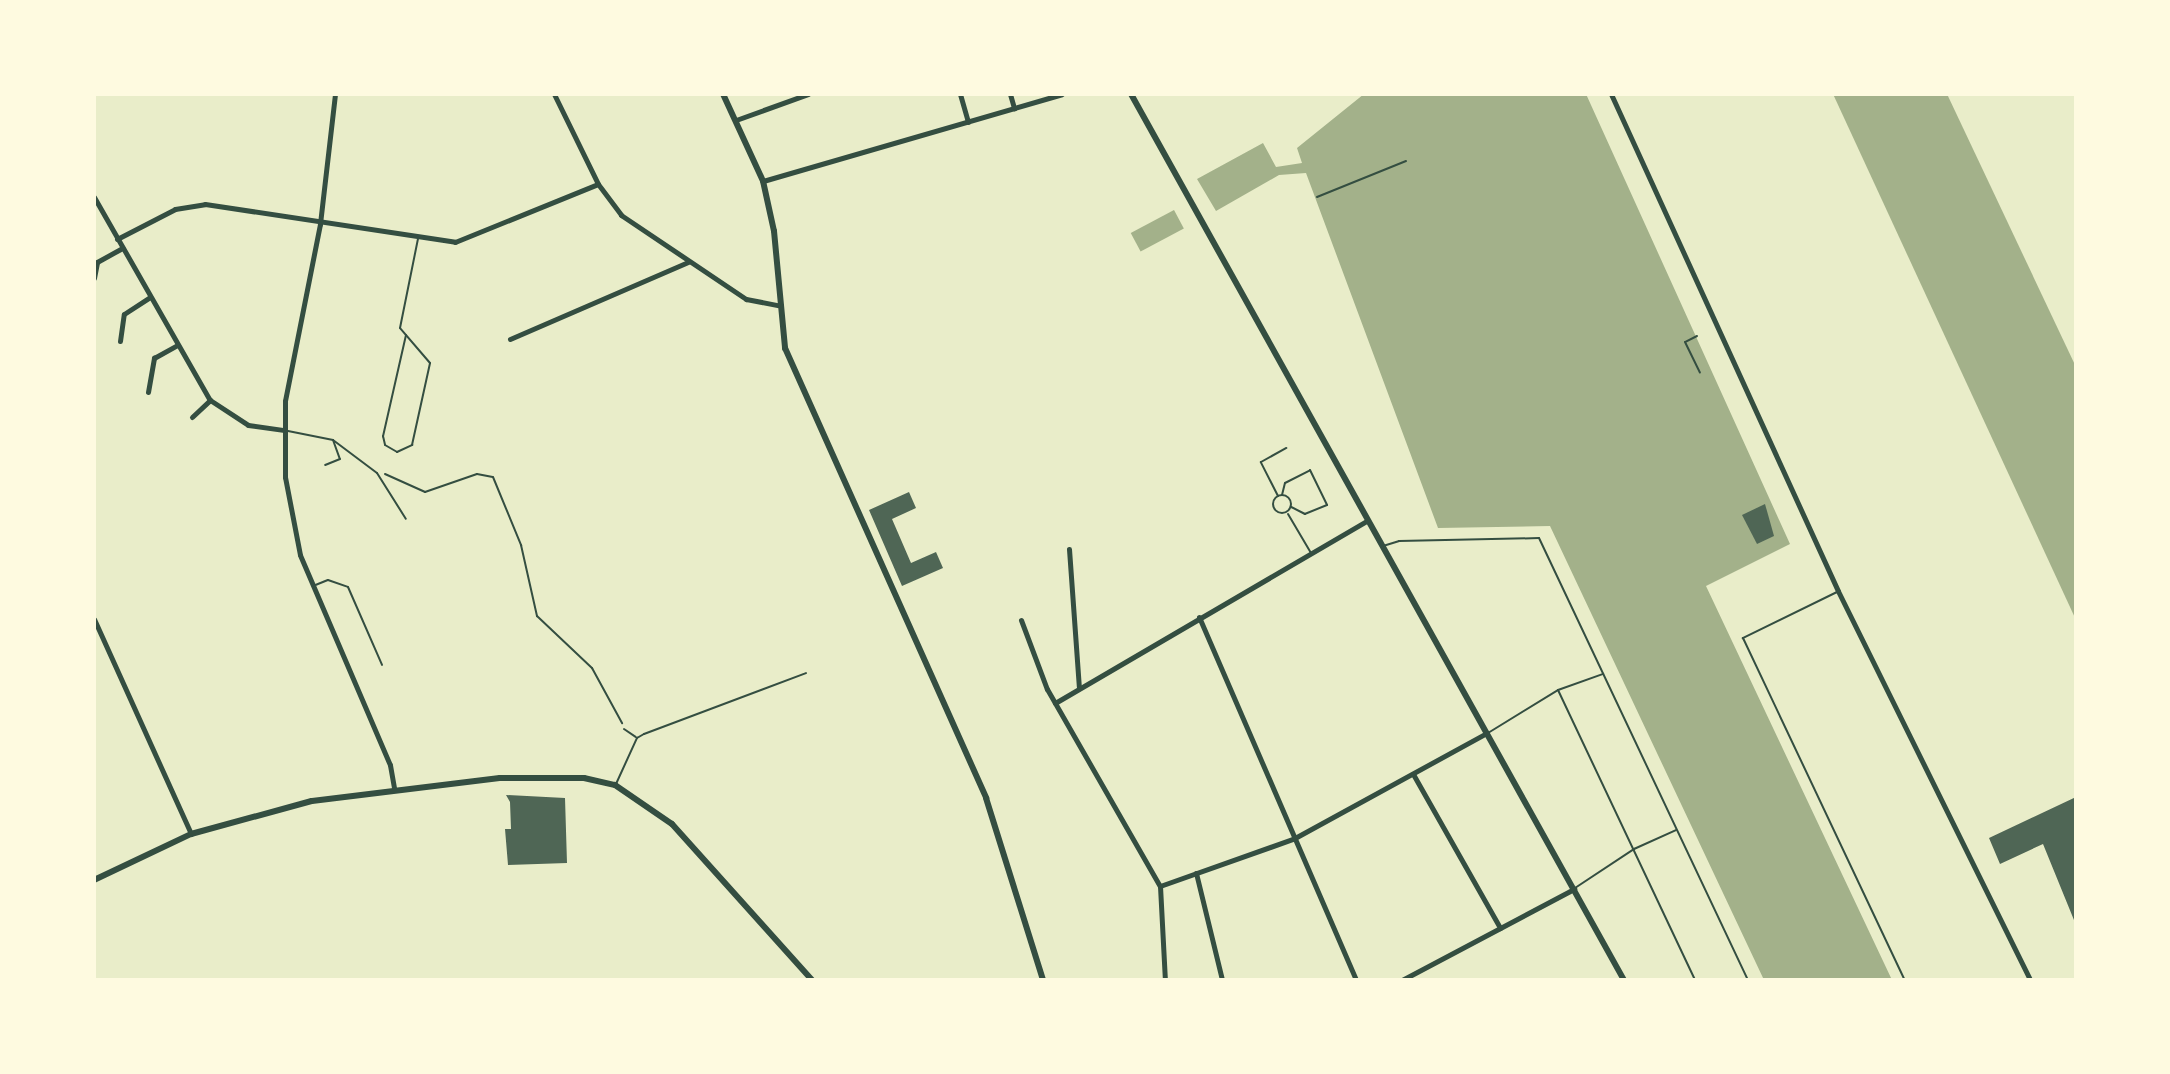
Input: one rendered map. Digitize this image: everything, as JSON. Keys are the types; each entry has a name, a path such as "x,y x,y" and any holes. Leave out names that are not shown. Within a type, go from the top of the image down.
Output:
{"street":[{"path":"335,94 320,224 289,372 283,430 287,500 312,586 390,765 394,788"},
{"path":"554,94 598,184 621,215 746,299 777,305"},
{"path":"723,94 763,181 774,231 777,305 785,348 986,798 1043,980"},
{"path":"736,120 808,94"},
{"path":"960,94 968,122"},
{"path":"1010,94 1014,108"},
{"path":"763,181 1062,94"},
{"path":"1131,94 1624,980"},
{"path":"1611,94 1838,591 2030,980"},
{"path":"117,239 190,205 418,239 475,237 598,184"},
{"path":"94,197 210,400 248,425 283,430"},
{"path":"94,278 97,262 122,248"},
{"path":"510,339 688,262"},
{"path":"120,341 124,314 149,298"},
{"path":"148,392 154,358 177,345"},
{"path":"192,417 210,400"},
{"path":"1055,703 1367,521"},
{"path":"1069,549 1079,687"},
{"path":"1199,617 1356,980"},
{"path":"94,619 191,834"},
{"path":"1021,620 1055,703 1160,886 1165,980"},
{"path":"1160,886 1293,839 1487,733"},
{"path":"1413,774 1500,928"},
{"path":"94,880 191,834 312,801 394,788 554,775 615,785 672,824 812,980"},
{"path":"1196,873 1222,980"},
{"path":"1402,980 1574,889"}],"lane":[{"path":"406,335 383,436 397,452 412,445 430,363 406,335 400,328 418,239"},
{"path":"283,430 333,440 377,473 406,519"},
{"path":"325,465 340,459 333,440"},
{"path":"1286,448 1261,462 1280,495 1291,507 1305,514 1327,505 1310,470 1285,483 1280,495 1274,508 1287,512 1312,554"},
{"path":"1287,512 1291,507"},
{"path":"1382,547 1399,541 1539,538 1748,980"},
{"path":"312,586 328,580 348,587 382,665"},
{"path":"1838,591 1743,638 1905,980"},
{"path":"615,785 637,738 806,673"},
{"path":"1487,733 1558,690 1605,674"},
{"path":"1558,690 1695,980"},
{"path":"624,729 637,738"},
{"path":"1574,889 1634,849 1676,830"}],"path":[{"path":"1317,197 1406,161"},
{"path":"1697,336 1685,342 1700,373"},
{"path":"384,473 425,492 477,474 493,477 521,545 537,616 592,668 618,708 624,729"}],"shaded area":[{"path":"1364,94 1586,94 1790,544 1706,586 1892,980 1764,980 1550,526 1438,528 1306,173 1279,175 1216,211 1197,179 1263,143 1276,167 1302,163 1297,148"},
{"path":"1833,94 1947,94 2076,367 2076,620"},
{"path":"1174,210 1184,229 1141,252 1131,233"}],"building":[{"path":"909,492 916,508 892,519 911,563 936,552 943,568 902,586 869,510"},
{"path":"1765,504 1774,536 1757,544 1742,515"},
{"path":"506,795 565,798 567,863 508,865 505,829 511,829 510,802"},
{"path":"2076,797 2076,925 2043,844 2000,864 1989,838"}]}
